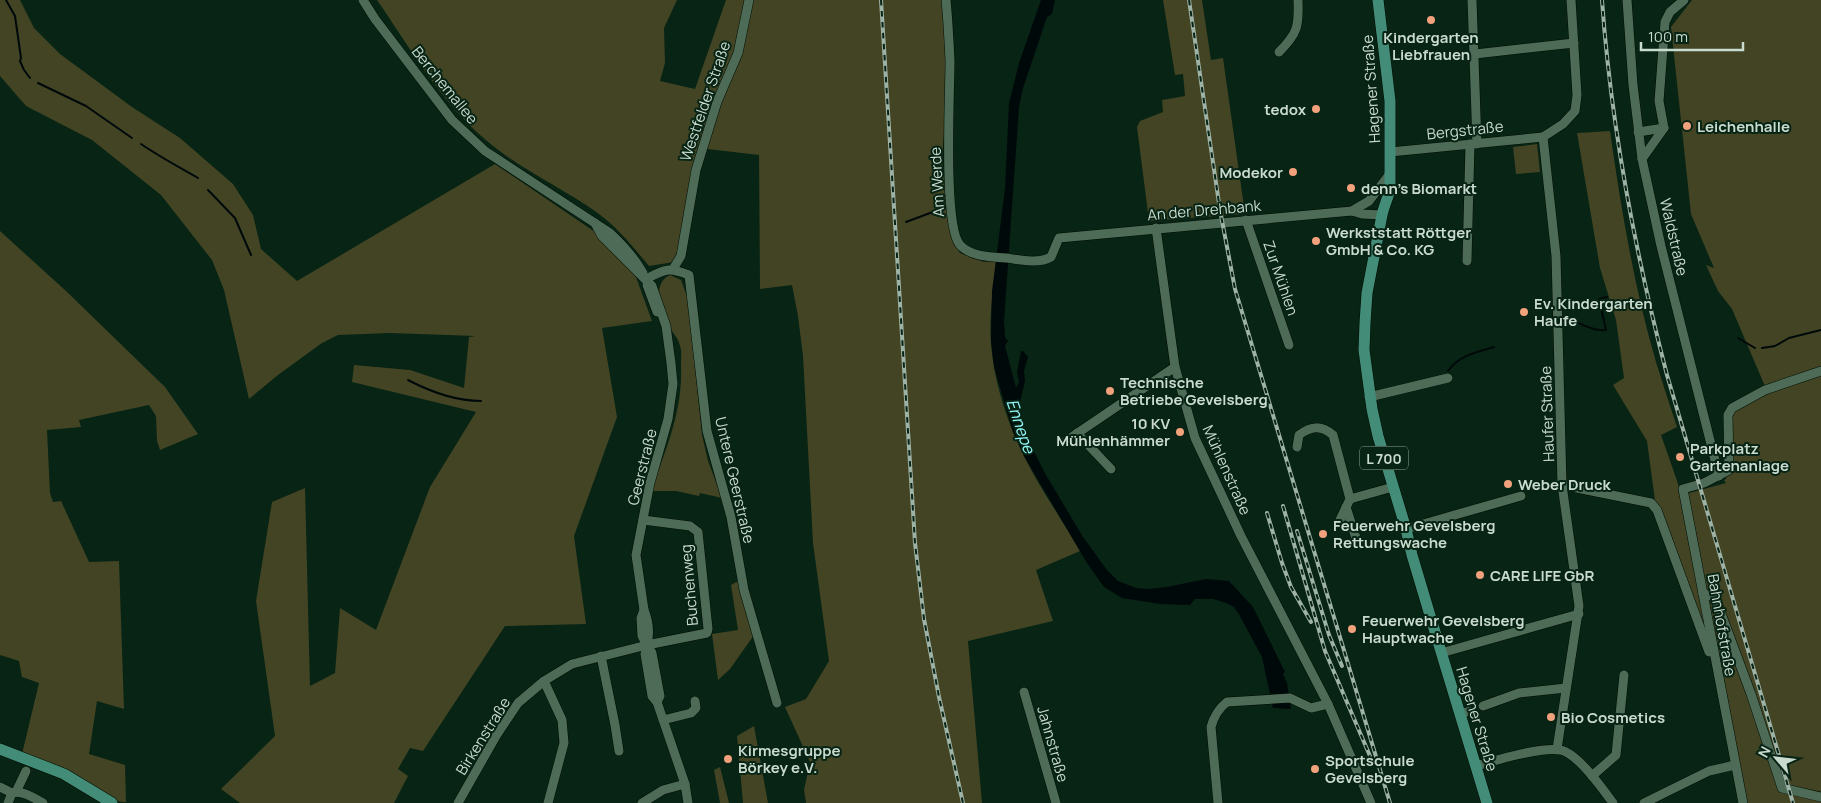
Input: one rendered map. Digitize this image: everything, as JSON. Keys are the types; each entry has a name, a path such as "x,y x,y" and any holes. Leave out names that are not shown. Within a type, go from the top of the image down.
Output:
{"main road":[{"name":"Hagener Straße","path":"1378,0 1390,101 1390,152 1389,196 1383,210 1366,307 1364,350 1369,397 1378,436 1441,652 1465,712 1476,766 1487,803"},
{"path":"0,749 64,774 112,803"}],"street":[{"name":"Berchemallee","path":"362,0 452,120 484,151 595,223 602,236 646,279"},
{"name":"Westfelder Straße","path":"672,269 681,256 696,170 716,102 738,53 749,0"},
{"name":"Am Werde","path":"946,0 950,62 948,112 950,185 957,241 966,250 980,255 1042,261 1051,257 1059,238"},
{"path":"1279,52 1292,39 1298,27 1298,0"},
{"path":"1466,261 1473,144 1475,54 1472,0"},
{"path":"1543,137 1562,124 1575,111 1577,95 1571,0"},
{"name":"Waldstraße","path":"1628,0 1633,84 1642,159 1661,246 1719,476"},
{"path":"1642,159 1664,128 1659,101 1664,22 1670,12 1684,0"},
{"path":"1475,54 1574,42"},
{"path":"1638,132 1664,128"},
{"name":"Bergstraße","path":"1390,152 1543,137"},
{"name":"Haufer Straße","path":"1543,137 1556,256 1562,485 1579,614 1557,749"},
{"name":"An der Drehbank","path":"1364,206 1376,194 1389,175"},
{"name":"An der Drehbank","path":"1059,238 1352,211 1374,204 1383,210"},
{"name":"An der Drehbank","path":"1352,211 1362,214 1383,210"},
{"name":"Zur Mühlen","path":"1246,220 1289,345"},
{"name":"Mühlenstraße","path":"1156,228 1175,368 1196,438 1241,536 1328,704 1371,803"},
{"path":"646,279 659,272 672,269"},
{"name":"Untere Geerstraße","path":"672,269 689,275 708,431 731,517 744,590 777,703"},
{"name":"Geerstraße","path":"646,279 657,296 666,330 672,373 668,419 650,483 636,556 649,634 647,645 652,653 660,696 657,702 685,784 688,803"},
{"path":"1063,443 1175,368"},
{"path":"1719,476 1729,470 1728,415 1732,408 1765,390 1821,372"},
{"path":"1369,397 1448,378"},
{"path":"1297,447 1299,435 1315,428 1322,427 1333,435 1356,538"},
{"path":"1077,434 1111,469"},
{"name":"Bahnhofstraße","path":"1719,476 1704,483 1682,489 1743,803"},
{"path":"1562,485 1651,503 1657,510 1718,676"},
{"path":"1340,520 1348,503 1393,487"},
{"path":"1406,529 1521,496"},
{"name":"Buchenweg","path":"643,520 690,526 698,532 708,629 707,634 647,645"},
{"path":"1703,594 1712,596 1716,600 1751,694 1782,788 1821,797"},
{"path":"1441,652 1579,614"},
{"name":"Birkenstraße","path":"458,803 496,736 518,703 544,681 572,664 647,645"},
{"path":"601,656 616,725 619,751"},
{"path":"1592,776 1616,755 1624,676"},
{"path":"544,681 562,720 564,743 548,803"},
{"path":"1483,706 1520,693 1566,688"},
{"name":"Jahnstraße","path":"1024,692 1056,803"},
{"path":"1218,803 1211,727 1215,716 1227,702 1290,698 1311,708 1328,704"},
{"path":"663,720 692,712 696,708 695,701"},
{"path":"1476,766 1513,756 1557,749 1573,757 1592,776 1613,803"},
{"path":"1644,803 1709,771 1735,765"},
{"path":"8,803 26,771"},
{"path":"642,803 664,790 685,784"},
{"path":"0,787 22,793 43,803"}],"green space":[{"path":"0,0 20,0 34,28 60,54 132,107 180,138 233,184 253,215 261,249 297,281 495,164 598,234 636,277 652,321 602,328 617,417 574,536 586,624 505,626 423,751 410,748 398,769 408,776 394,803 240,803 221,789 275,736 256,601 272,502 305,488 310,686 335,673 340,608 376,630 430,487 476,412 352,382 354,365 410,370 464,388 469,337 476,336 390,333 338,335 322,343 249,399 224,290 212,260 161,195 92,140 26,106 0,76"},
{"path":"377,0 677,0 664,28 665,63 660,81 695,89 726,0 949,0 949,63 942,161 951,237 960,253 984,262 997,260 992,302 991,334 995,373 1002,402 1012,430 1030,468 1080,551 1036,570 1053,621 968,641 982,803 806,803 804,790 810,762 785,707 806,699 829,661 813,543 803,356 798,316 792,285 760,289 759,155 699,148 678,256 674,262 649,266 632,245 599,214 514,161 487,141 471,126 441,93"},
{"path":"1163,0 1202,0 1211,60 1223,58 1245,214 1149,221 1137,127 1140,121 1163,112 1162,100 1185,96 1183,74 1175,75"},
{"path":"1692,0 1821,0 1821,803 1743,803 1718,676 1656,508 1647,441 1613,385 1624,378 1616,320 1600,268 1577,133 1610,131 1641,305 1656,362 1677,427 1661,435 1682,495 1726,483 1724,480 1726,479 1726,415 1767,391 1732,309 1718,291 1706,265 1714,268 1691,214 1671,27"},
{"path":"1537,144 1540,172 1516,174 1513,147"},
{"path":"0,231 66,291 165,387 198,434 160,450 157,441 156,416 149,405 79,420 81,427 47,430 50,493 53,502 61,501 89,562 119,561 124,709 97,701 89,754 125,765 126,802 120,802 63,771 22,754 39,683 22,677 19,661 0,655"},
{"path":"670,275 681,280 688,299 702,435 708,461 722,498 700,493 699,496 676,491 651,491 668,445 676,414 681,382 681,348 666,322 659,301 661,283"},
{"path":"738,581 754,635 730,669 718,680 712,634 738,630 731,585"},
{"path":"754,726 768,803 743,803 737,736"},
{"path":"720,767 729,803 720,803 714,770"}],"water":[{"name":"Ennepe","path":"1041,0 1055,0 1052,14 1047,17 1023,88 1019,107 1004,321 1005,337 1008,341 1005,346 1016,388 1019,382 1017,372 1021,351 1028,357 1024,371 1025,381 1019,411 1023,426 1046,475 1083,537 1107,570 1118,581 1136,588 1149,589 1206,579 1229,581 1253,607 1285,672 1283,674 1287,683 1291,709 1273,708 1262,657 1234,607 1213,599 1195,599 1190,605 1160,604 1122,598 1104,587 1087,563 1025,458 1013,432 994,367 991,341 992,291 1005,189 1009,103 1019,63"}],"waterway":[{"path":"6,0 15,16 20,61 30,78"},
{"path":"38,83 86,106 132,138"},
{"path":"141,144 198,178"},
{"path":"208,190 235,218 251,255"},
{"path":"906,222 946,207"},
{"path":"1568,323 1577,323 1595,329 1606,330 1599,299 1607,297"},
{"path":"1762,348 1775,346 1789,338 1821,330"},
{"path":"1738,338 1755,348"},
{"path":"1448,371 1457,361 1494,347"},
{"path":"408,380 443,395 471,401 481,401"}],"railway":[{"path":"881,0 915,543 924,619 963,803"},
{"path":"1189,0 1220,210 1235,289 1390,803"},
{"path":"1602,0 1611,95 1618,142 1635,236 1655,329 1793,803"},
{"path":"1283,506 1325,651 1370,756"},
{"path":"1267,513 1291,587 1311,622"},
{"path":"1297,531 1329,635 1342,666"}],"place":[{"name":"Kindergarten Liebfrauen","path":"1431,20"},
{"name":"tedox","path":"1316,109"},
{"name":"Leichenhalle","path":"1687,126"},
{"name":"Modekor","path":"1293,172"},
{"name":"denn's Biomarkt","path":"1351,188"},
{"name":"Werkststatt Röttger GmbH & Co. KG","path":"1316,241"},
{"name":"Ev. Kindergarten Haufe","path":"1524,312"},
{"name":"Technische Betriebe Gevelsberg","path":"1110,391"},
{"name":"10 KV Mühlenhämmer","path":"1180,432"},
{"name":"Parkplatz Gartenanlage","path":"1680,457"},
{"name":"Weber Druck","path":"1508,484"},
{"name":"Feuerwehr Gevelsberg Rettungswache","path":"1323,534"},
{"name":"CARE LIFE GbR","path":"1480,575"},
{"name":"Feuerwehr Gevelsberg Hauptwache","path":"1352,629"},
{"name":"Bio Cosmetics","path":"1551,717"},
{"name":"Kirmesgruppe Börkey e.V.","path":"728,759"},
{"name":"Sportschule Gevelsberg","path":"1315,769"}]}
